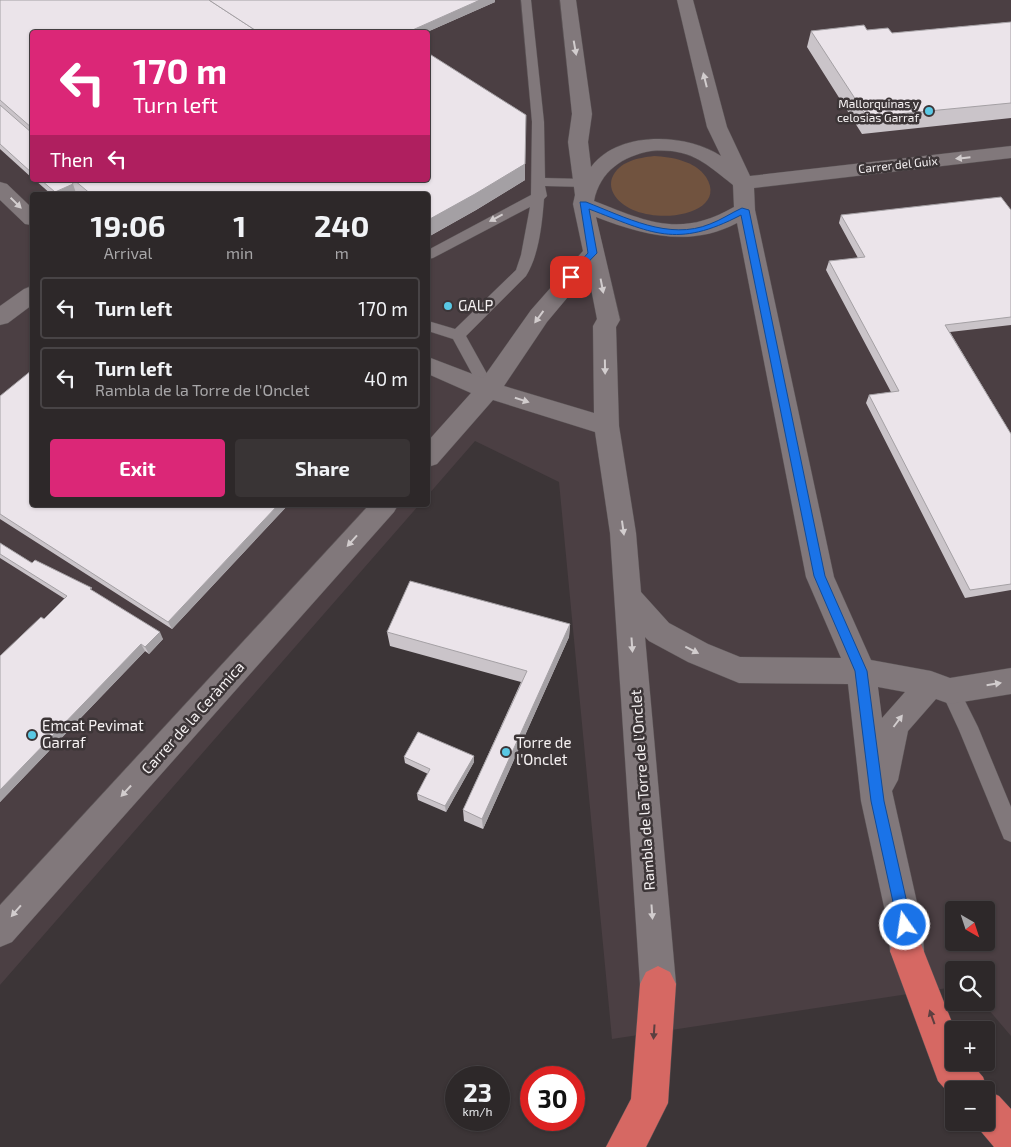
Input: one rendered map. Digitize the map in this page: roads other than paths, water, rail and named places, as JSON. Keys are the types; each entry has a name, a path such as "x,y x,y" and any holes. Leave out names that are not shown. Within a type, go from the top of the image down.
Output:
{"highway":[{"path":"908,951 951,1068 962,1081"},
{"path":"624,1147 649,1102 658,984"},
{"path":"995,1119 1011,1138"}],"street":[{"name":"Rambla de la Torre de l'Onclet","path":"568,0 582,114 578,142 584,194 593,253 598,262 608,320 604,326 607,426 624,533 658,984"},
{"path":"685,0 717,128 743,183 745,210 820,576 861,671 877,801 905,925 908,951"},
{"path":"743,183 698,150 672,145 646,146 622,152 604,163 584,194 651,230 693,231 712,227 745,210"},
{"name":"Carrer del Guix","path":"743,183 1011,152"},
{"path":"730,154 785,178"},
{"path":"0,188 30,217"},
{"path":"430,456 488,390 539,316 593,253"},
{"path":"0,317 30,295"},
{"path":"430,366 488,390 607,426"},
{"name":"Carrer de la Ceràmica","path":"0,930 383,507"},
{"path":"629,597 659,632 698,653 739,670 861,671 940,688 1011,681"},
{"path":"877,801 894,725 940,688"}],"lane":[{"path":"458,335 522,273 527,263 540,189 539,144 526,0"},
{"path":"430,254 540,189 584,194"},
{"path":"430,327 458,335 488,390"},
{"path":"940,688 968,727 1011,832"}],"place":[{"name":"Mallorquinas y celosias Garraf","path":"929,111"},
{"name":"GALP","path":"448,306"},
{"name":"Emcat Pevimat Garraf","path":"32,735"},
{"name":"Torre de l'Onclet","path":"506,752"}]}
